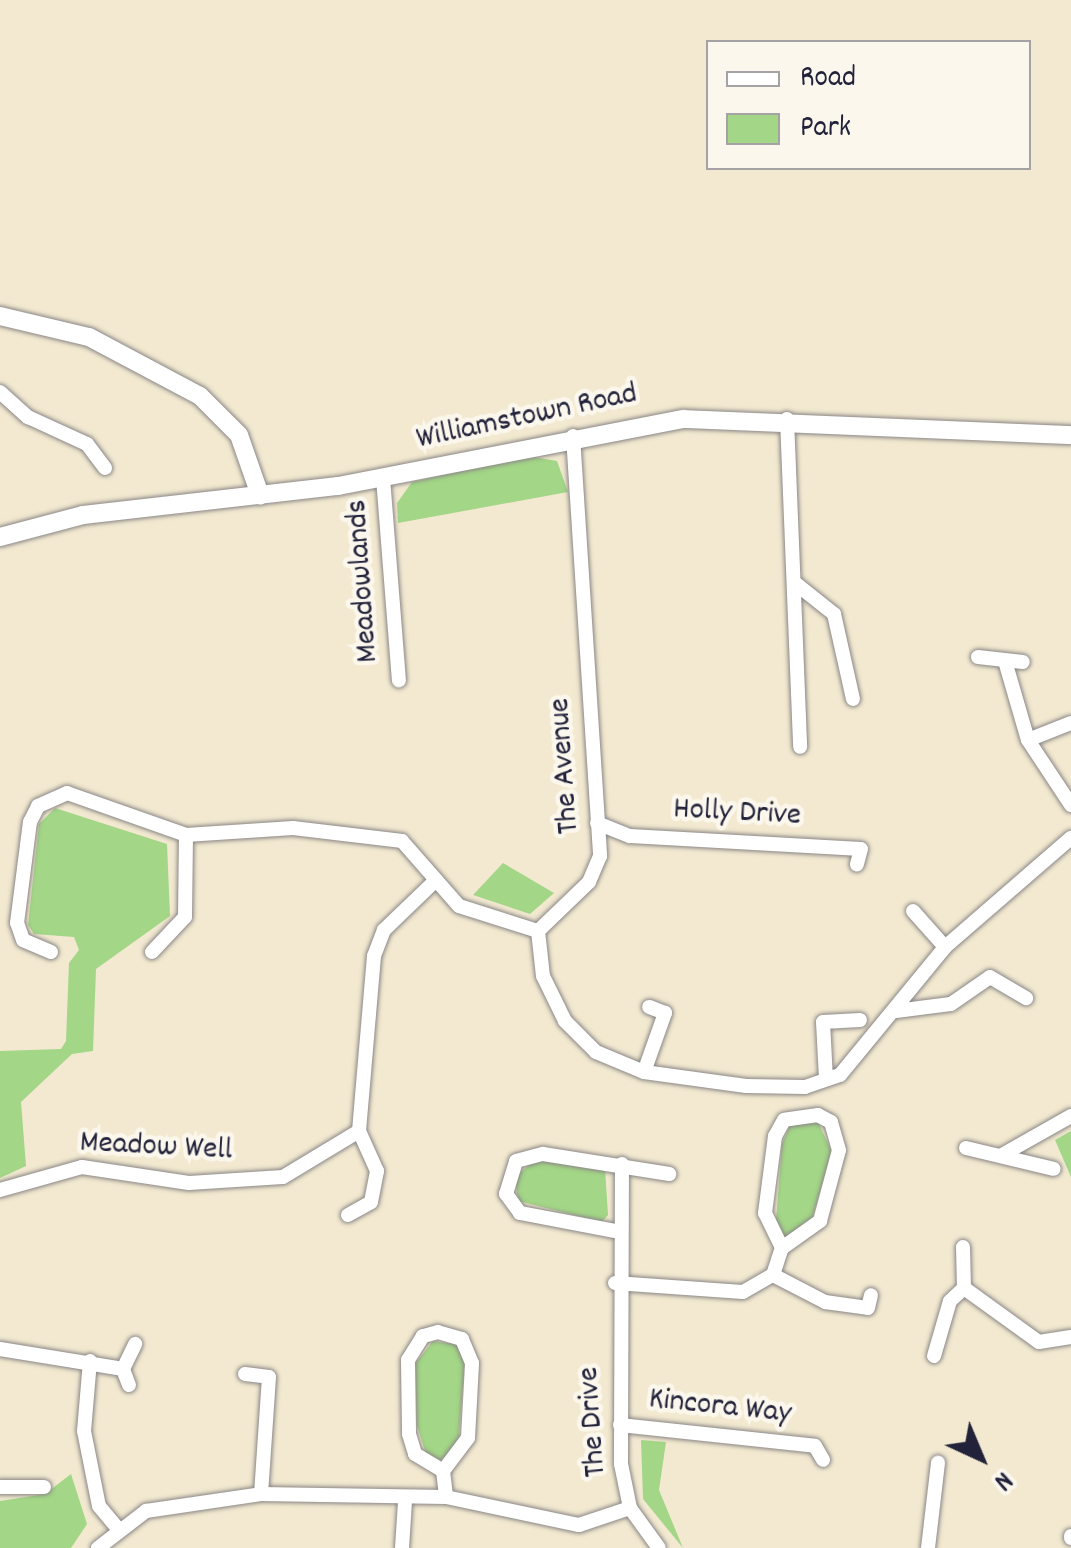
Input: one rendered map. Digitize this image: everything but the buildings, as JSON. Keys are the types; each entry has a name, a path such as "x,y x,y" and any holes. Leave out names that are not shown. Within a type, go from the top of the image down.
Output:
{"street":[{"path":"0,316 88,337 200,396 239,436 260,495"},
{"path":"0,392 28,417 87,444 105,468"},
{"name":"Williamstown Road","path":"0,537 83,514 384,478 573,436 684,418 787,419 1071,436"},
{"path":"787,419 800,747"},
{"name":"The Avenue","path":"538,931 589,882 598,823 573,436"},
{"name":"Meadowlands","path":"384,478 399,680"},
{"path":"795,582 834,614 852,698"},
{"path":"978,656 1023,662"},
{"path":"1006,661 1028,740 1071,805"},
{"path":"1028,740 1071,723"},
{"path":"51,952 23,940 17,923 38,806 67,793 186,835 294,828 381,836 410,848 436,880 488,920 538,931 544,976 565,1021 596,1052 644,1072 746,1086 826,1079 896,1011 945,947 1071,838"},
{"name":"Holly Drive","path":"598,823 630,836 861,849 857,864"},
{"path":"152,952 185,918 186,835"},
{"path":"348,1216 371,1202 377,1171 359,1131 374,956 384,930 436,880"},
{"path":"913,911 945,947"},
{"path":"896,1011 950,1004 990,977 1026,998"},
{"path":"644,1072 665,1014 650,1008"},
{"path":"826,1079 823,1022 860,1020"},
{"path":"615,1283 743,1292 773,1275 782,1248 820,1222 838,1150 831,1122 818,1115 784,1120 774,1136 765,1213 782,1248"},
{"path":"1002,1156 1071,1116"},
{"name":"Meadow Well","path":"0,1190 82,1167 189,1183 282,1177 359,1131"},
{"path":"966,1148 1054,1170"},
{"path":"615,1231 535,1220 511,1204 506,1178 529,1154 622,1164 670,1174"},
{"name":"The Drive","path":"622,1164 615,1231 620,1425 630,1508 658,1548"},
{"path":"934,1356 950,1300 964,1288 964,1247"},
{"path":"773,1275 826,1302 868,1308 871,1295"},
{"path":"964,1288 1039,1342 1071,1337"},
{"path":"443,1471 415,1454 409,1434 408,1360 424,1336 438,1332 462,1339 472,1363 468,1438 443,1471 446,1498"},
{"path":"130,1385 123,1369 135,1344"},
{"path":"0,1349 123,1369"},
{"path":"90,1361 84,1431 100,1506 116,1526"},
{"path":"246,1374 269,1378 261,1494"},
{"name":"Kincora Way","path":"620,1425 814,1446 824,1460"},
{"name":"Kincora Way","path":"814,1446 828,1432"},
{"path":"928,1548 938,1462"},
{"path":"0,1487 44,1487"},
{"path":"98,1548 116,1526 180,1501 261,1494 446,1498 580,1525 630,1508"},
{"path":"402,1548 405,1500"}],"green space":[{"path":"528,456 557,461 568,492 398,523 397,503 412,482"},
{"path":"55,808 167,844 170,916 96,969 93,1051 72,1054 21,1102 26,1166 0,1178 0,1051 61,1049 66,1041 69,963 79,950 74,937 34,934 28,925 39,824"},
{"path":"503,863 554,893 530,914 473,895"},
{"path":"818,1122 832,1152 810,1225 788,1240 775,1233 782,1144 790,1125"},
{"path":"1071,1131 1071,1177 1055,1140"},
{"path":"535,1160 605,1168 608,1215 602,1222 518,1201 515,1177"},
{"path":"433,1341 459,1345 465,1359 458,1448 440,1460 427,1457 417,1426 415,1364"},
{"path":"641,1440 666,1442 659,1490 683,1548 643,1499"},
{"path":"71,1474 87,1524 71,1548 0,1548 0,1501 45,1494"}]}
